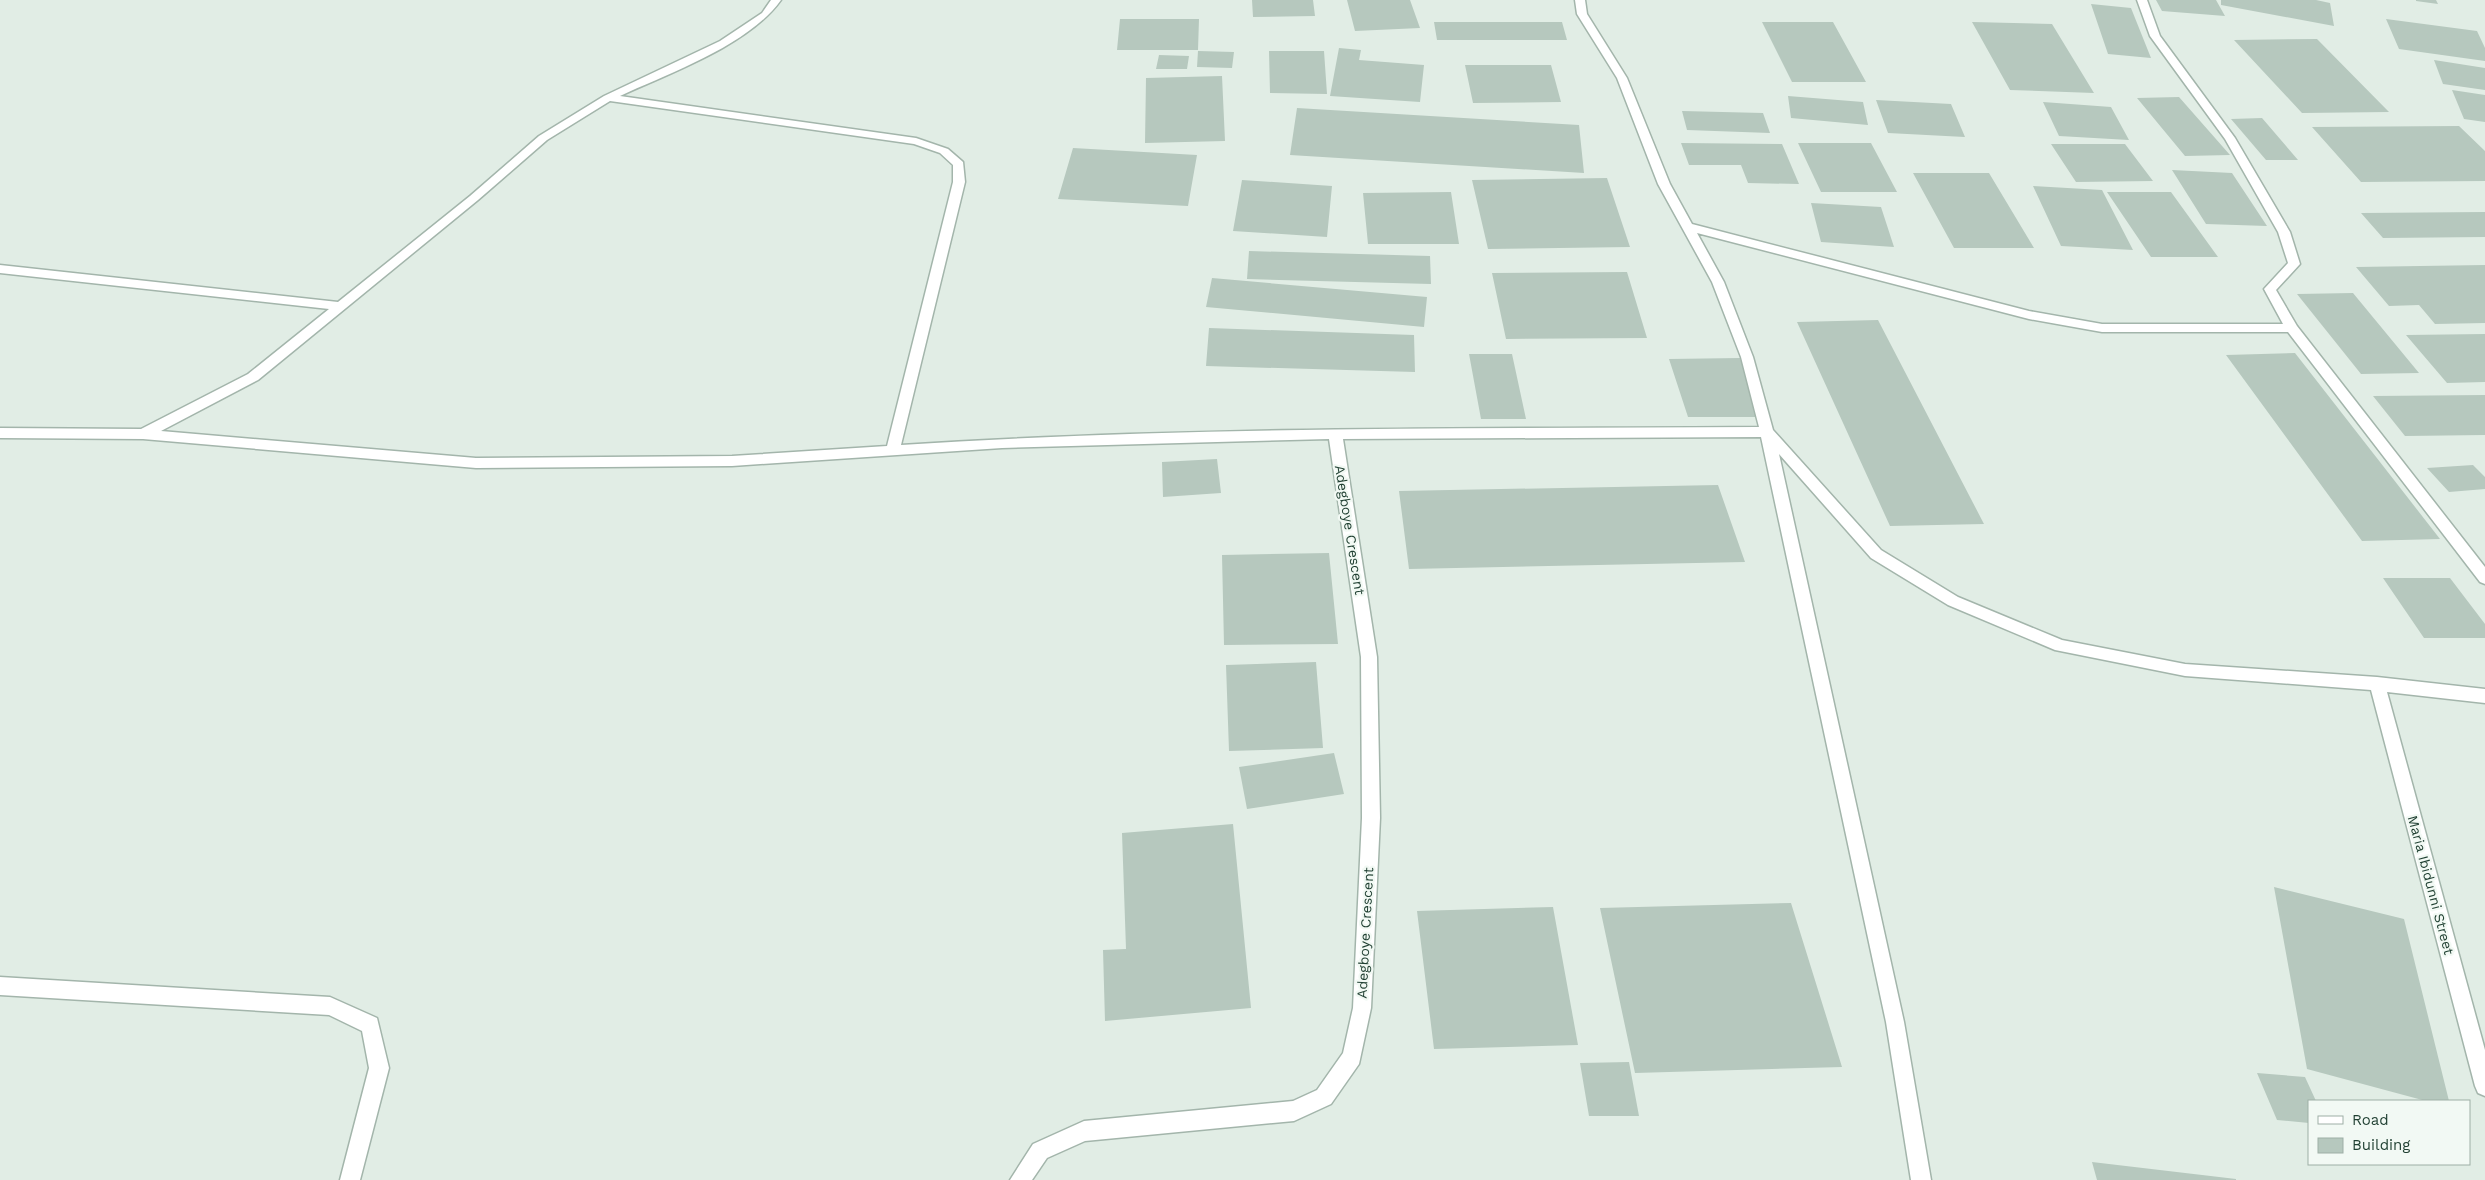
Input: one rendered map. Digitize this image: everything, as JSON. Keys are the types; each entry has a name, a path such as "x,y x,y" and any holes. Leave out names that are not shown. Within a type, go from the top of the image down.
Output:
{"street":[{"path":"143,434 253,377 474,198 542,138 608,98 724,43 765,15 776,0"},
{"path":"1580,0 1582,14 1622,78 1664,184 1718,282 1740,338 1767,432 1895,1022 1921,1180"},
{"path":"2142,0 2155,36 2230,138 2284,232 2294,264 2270,288 2292,328 2485,578"},
{"path":"608,98 916,142 944,151 959,164 959,182 893,450"},
{"path":"1689,228 2029,315 2093,326 2292,328"},
{"path":"0,269 339,306"},
{"path":"0,433 143,434 476,463 732,461 1002,443 1335,434 1767,432 1876,554 1953,601 2060,646 2185,670 2377,684 2485,696"},
{"name":"Adegboye Crescent","path":"1020,1180 1040,1151 1084,1131 1294,1111 1324,1096 1352,1056 1363,999 1370,818 1369,657 1335,434"},
{"name":"Maria Ibidunni Street","path":"2377,684 2485,1086"},
{"path":"0,986 330,1006 370,1025 379,1068 350,1180"}],"building":[{"path":"1252,0 1313,0 1315,16 1253,17"},
{"path":"1347,0 1410,0 1420,28 1355,31"},
{"path":"2156,0 2216,0 2225,16 2162,11"},
{"path":"2221,0 2316,0 2330,3 2334,26 2221,5"},
{"path":"2436,0 2438,4 2416,1"},
{"path":"2091,4 2131,8 2151,58 2108,54"},
{"path":"1120,19 1199,19 1198,50 1117,50"},
{"path":"2386,19 2477,31 2485,48 2485,61 2399,49"},
{"path":"1434,22 1562,22 1567,40 1437,40"},
{"path":"1762,22 1833,22 1866,82 1792,82"},
{"path":"1972,22 2052,24 2094,93 2010,90"},
{"path":"2317,39 2389,112 2302,113 2234,40"},
{"path":"1339,48 1361,50 1359,60 1424,65 1420,102 1330,96"},
{"path":"1198,51 1234,52 1232,68 1197,67"},
{"path":"1269,51 1324,51 1327,94 1270,93"},
{"path":"1159,55 1189,56 1187,69 1156,69"},
{"path":"2434,60 2485,68 2485,90 2443,84"},
{"path":"1465,65 1551,65 1561,102 1473,103"},
{"path":"1222,76 1225,141 1145,143 1146,78"},
{"path":"2452,90 2485,95 2485,122 2464,119"},
{"path":"1788,96 1863,102 1868,125 1791,118"},
{"path":"2179,97 2230,155 2185,156 2137,98"},
{"path":"1876,100 1951,104 1965,137 1888,133"},
{"path":"2043,102 2111,107 2129,140 2059,136"},
{"path":"1297,108 1579,125 1584,173 1290,155"},
{"path":"1682,111 1763,113 1770,133 1687,130"},
{"path":"2262,118 2298,160 2266,160 2231,119"},
{"path":"2459,126 2485,151 2485,181 2361,182 2312,127"},
{"path":"1681,143 1782,144 1799,184 1748,183 1741,165 1689,165"},
{"path":"1798,143 1871,143 1897,192 1821,192"},
{"path":"2051,144 2125,144 2153,181 2076,182"},
{"path":"1073,148 1197,155 1188,206 1058,199"},
{"path":"2172,170 2232,173 2267,226 2206,224"},
{"path":"1913,173 1989,173 2034,248 1954,248"},
{"path":"1607,178 1630,247 1488,249 1472,180"},
{"path":"1242,180 1332,186 1327,237 1233,231"},
{"path":"2033,186 2102,190 2133,250 2061,246"},
{"path":"1451,192 1459,244 1368,244 1363,193"},
{"path":"2107,192 2171,192 2218,257 2151,257"},
{"path":"1811,203 1881,207 1894,247 1821,242"},
{"path":"2485,212 2485,237 2383,238 2361,213"},
{"path":"1249,251 1430,256 1431,284 1247,279"},
{"path":"2485,265 2485,323 2435,324 2419,305 2389,306 2356,267"},
{"path":"1627,272 1647,338 1506,339 1492,273"},
{"path":"1212,278 1427,297 1424,327 1206,307"},
{"path":"2353,293 2419,373 2361,374 2297,294"},
{"path":"1878,320 1984,524 1890,526 1797,322"},
{"path":"1209,328 1414,335 1415,372 1206,366"},
{"path":"2485,334 2485,382 2447,383 2406,335"},
{"path":"2295,353 2440,539 2362,541 2226,355"},
{"path":"1469,354 1512,354 1526,419 1481,419"},
{"path":"1740,358 1762,417 1688,417 1669,359"},
{"path":"2485,395 2485,435 2405,436 2373,396"},
{"path":"1217,459 1221,493 1163,497 1162,462"},
{"path":"2473,465 2485,477 2485,489 2449,492 2427,468"},
{"path":"1718,485 1745,562 1409,569 1399,491"},
{"path":"1329,553 1338,644 1224,645 1222,555"},
{"path":"2383,578 2450,578 2485,624 2485,638 2424,638"},
{"path":"1316,662 1323,748 1229,751 1226,665"},
{"path":"1334,753 1344,794 1247,809 1239,767"},
{"path":"1233,824 1251,1008 1105,1021 1103,950 1126,949 1122,833"},
{"path":"2274,887 2404,919 2449,1100 2422,1100 2307,1069"},
{"path":"1791,903 1842,1067 1635,1073 1600,908"},
{"path":"1553,907 1578,1045 1434,1049 1417,911"},
{"path":"1629,1062 1639,1116 1589,1116 1580,1063"},
{"path":"2257,1073 2305,1077 2316,1100 2308,1100 2308,1123 2277,1120"},
{"path":"2092,1162 2236,1179 2236,1180 2097,1180"}]}
